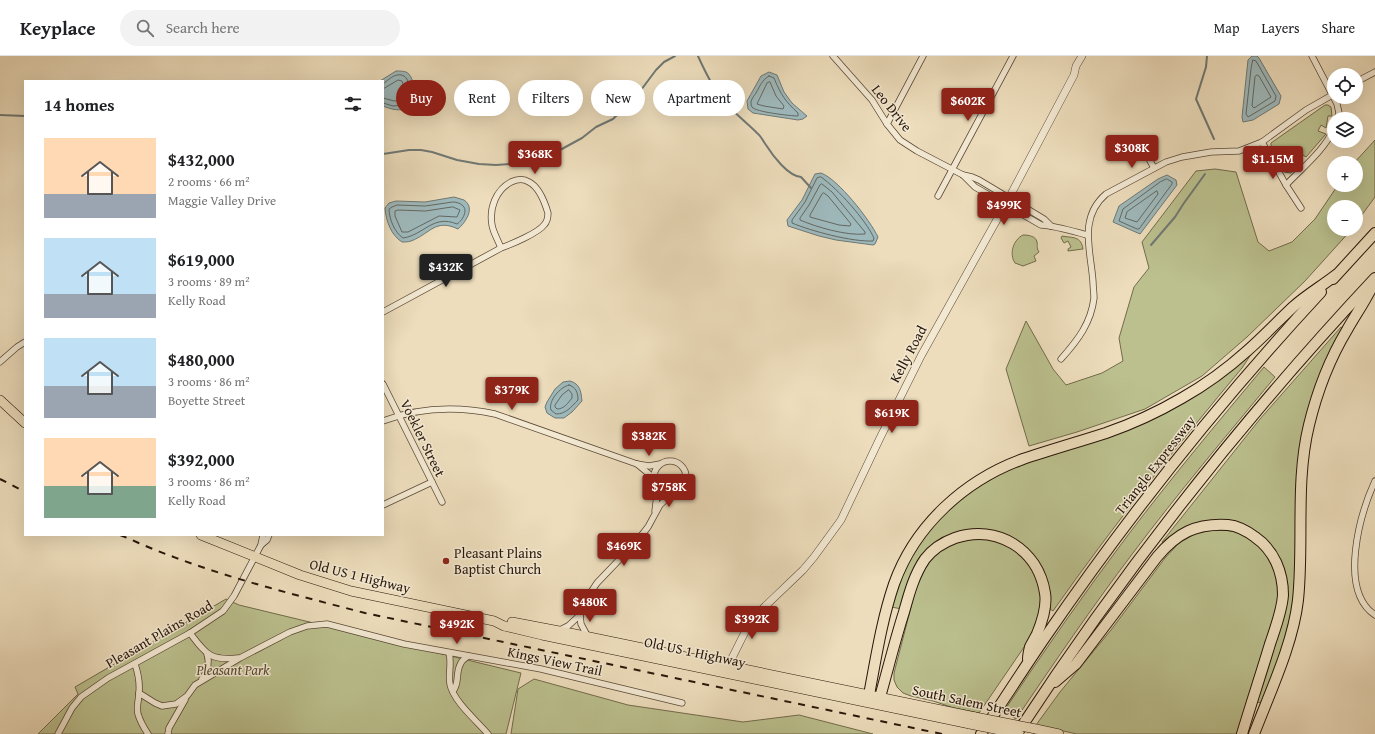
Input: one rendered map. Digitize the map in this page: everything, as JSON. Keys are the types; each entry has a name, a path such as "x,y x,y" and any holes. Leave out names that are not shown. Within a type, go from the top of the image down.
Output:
{"highway":[{"name":"Triangle Expressway","path":"981,734 1045,636 1119,534 1184,450 1261,358 1375,233"},
{"path":"868,699 894,583 916,542 928,524 944,507 982,478 1004,467 1107,433 1151,414 1182,398 1232,364 1295,306 1336,275"},
{"path":"1018,734 1092,622 1191,491 1288,374 1375,279"},
{"path":"1254,734 1292,632 1298,600 1302,464 1308,426 1325,372 1347,330 1366,301 1375,279"},
{"path":"1045,691 1076,664 1157,557 1177,536 1200,526 1230,526 1242,529 1251,534 1268,548 1278,566 1283,596 1277,621 1242,734"},
{"path":"879,701 912,584 918,571 926,558 936,549 949,540 964,535 985,534 1007,540 1019,547 1029,556 1037,568 1043,582 1046,595 1045,607 1038,632 1030,647 1026,666"}],"main road":[{"path":"0,400 24,422"},
{"name":"Old US 1 Highway","path":"203,536 300,575 350,591 494,621 505,621 588,637 726,669 868,699"},
{"name":"Old US 1 Highway","path":"494,621 504,626 534,633 726,669"},
{"name":"South Salem Street","path":"868,699 973,721 1059,734"},
{"name":"South Salem Street","path":"973,721 1018,734"}],"street":[{"name":"Leo Drive","path":"833,56 872,100 887,124 900,140 917,151 963,175 969,183 1007,202 1041,225 1087,235"},
{"path":"887,124 923,56"},
{"path":"938,196 1013,56"},
{"name":"Kelly Road","path":"1074,75 1076,66 1082,56"},
{"name":"Kelly Road","path":"726,669 745,632 758,614 807,566 841,520 921,356 1007,202 1074,75 1087,56"},
{"path":"1312,56 1327,83"},
{"path":"1363,78 1375,72"},
{"path":"1061,359 1080,337 1088,320 1094,297 1092,264 1087,235 1089,220 1098,200 1106,194 1166,162 1182,157 1211,152 1239,150 1262,142 1306,110 1327,98"},
{"path":"1138,139 1154,168"},
{"path":"1286,185 1327,141"},
{"path":"1262,142 1286,185 1301,208"},
{"path":"384,311 501,248 513,244 541,229 548,218 546,208 535,187 528,181 517,180 505,186 498,194 494,202 492,226 501,248"},
{"path":"0,362 24,343"},
{"name":"Voekler Street","path":"384,386 442,502"},
{"path":"384,421 425,410 447,408 481,411 495,414 637,464 649,466 665,462 676,462 684,469 686,479 685,484 660,505 654,513"},
{"path":"588,637 581,624 580,615 585,601 597,583 637,541 648,527 654,513 658,496 658,487 654,478 637,464"},
{"path":"654,478 660,464"},
{"path":"1375,481 1369,494 1357,540 1355,583 1361,598 1370,611 1375,615"},
{"path":"384,505 432,482"},
{"path":"658,487 663,491 673,493"},
{"name":"Pleasant Plains Road","path":"58,734 72,708 80,697 108,678 190,633 223,611 234,596 261,545 263,536"},
{"name":"Pleasant Plains Road","path":"261,545 267,540 269,536"},
{"path":"558,631 568,626 580,615"},
{"name":"Kings View Trail","path":"139,693 155,704 162,706 176,704 186,698 195,685 240,658 290,632 307,626 327,624 404,644 541,669 682,703"},
{"path":"190,633 207,654"},
{"path":"449,653 451,661 450,685 461,705 488,734"},
{"name":"Kings View Trail","path":"207,654 213,657 229,659 240,658"},
{"name":"Kings View Trail","path":"199,683 207,673 210,662 207,654"},
{"path":"453,691 457,687 458,673 461,663 468,656"},
{"path":"135,664 138,673 138,715 148,734"},
{"path":"168,734 169,728 186,698"}],"green space":[{"path":"1325,105 1331,107 1332,112 1327,112 1326,128 1321,125 1318,131 1326,134 1306,157 1303,155 1291,168 1293,170 1291,173 1284,172 1271,148 1271,143"},
{"path":"1375,140 1375,197 1363,213 1363,200 1328,200 1333,192 1363,192 1363,156 1360,156"},
{"path":"1215,169 1236,172 1258,242 1269,251 1292,242 1315,219 1327,201 1327,236 1346,236 1305,281 1247,337 1202,376 1145,409 1077,432 1029,446 1006,369 1026,321 1053,369 1066,385 1102,373 1123,361 1119,338 1134,287 1149,268 1142,242 1196,171"},
{"path":"1023,235 1035,238 1039,252 1034,256 1036,261 1023,266 1015,263 1012,252 1014,244"},
{"path":"1062,236 1076,238 1082,245 1083,249 1068,251 1071,247 1068,241 1064,243 1061,238"},
{"path":"1341,327 1344,329 1307,420 1295,595 1287,636 1262,703 1257,702 1286,598 1266,541 1204,521 1190,525 1176,533 1164,543 1162,542 1260,419"},
{"path":"1249,354 1250,356 1242,368 1145,488 1053,611 1049,608 1040,566 993,531 934,545 902,609 891,607 895,592 912,554 936,520 971,489 1012,467 1127,428"},
{"path":"1264,367 1275,377 1185,486 1133,553 1088,614 1016,719 1004,711 1096,578 1128,535 1212,429"},
{"path":"1223,530 1239,532 1252,539 1274,563 1280,596 1275,618 1237,734 1077,734 1036,725 1060,692 1111,630 1165,558 1179,543 1193,535 1207,531"},
{"path":"978,536 1006,542 1026,558 1040,583 1042,607 1035,631 979,713 954,708 903,693 897,687 894,680 894,673 917,584 929,561 950,543"},
{"name":"Pleasant Park","path":"226,599 239,605 521,673 506,734 38,734 78,694 75,687"},
{"path":"534,679 628,705 743,722 799,715 873,734 511,734 518,689"}],"water":[{"path":"1252,56 1257,56 1259,58 1281,96 1279,104 1253,120 1243,122 1242,117 1248,60"},
{"path":"396,71 406,72 412,79 396,80 396,109 384,106 384,80 382,80"},
{"path":"769,72 777,75 784,92 792,103 807,116 798,120 753,113 748,109 747,101 761,76"},
{"path":"821,173 836,183 861,211 878,237 875,244 836,240 788,226 787,220 802,200 815,174"},
{"path":"1167,175 1176,180 1177,185 1140,234 1113,222 1119,206 1158,179"},
{"path":"454,197 464,200 469,207 468,215 464,223 458,229 444,225 438,226 408,242 402,242 392,232 385,208 389,203 396,201 425,202"},
{"path":"570,381 578,386 582,401 564,418 555,418 547,413 545,407 547,402 555,389 563,382"}],"waterway":[{"path":"384,154 409,150 421,150 457,160 479,164 496,165 527,163 560,150 582,138 596,127 613,119 638,94 656,70 664,62 675,56"},
{"path":"698,56 711,82 724,101 760,136 781,165 791,173 801,177 811,188"},
{"path":"1207,56 1206,67 1196,99 1214,139"},
{"path":"0,115 24,116"},
{"path":"1151,245 1175,217 1205,174"}],"railway":[{"path":"0,479 24,491"},
{"path":"122,536 165,554 219,573 365,613 942,734"}],"place":[{"name":"Pleasant Plains Baptist Church","path":"446,561"}]}
